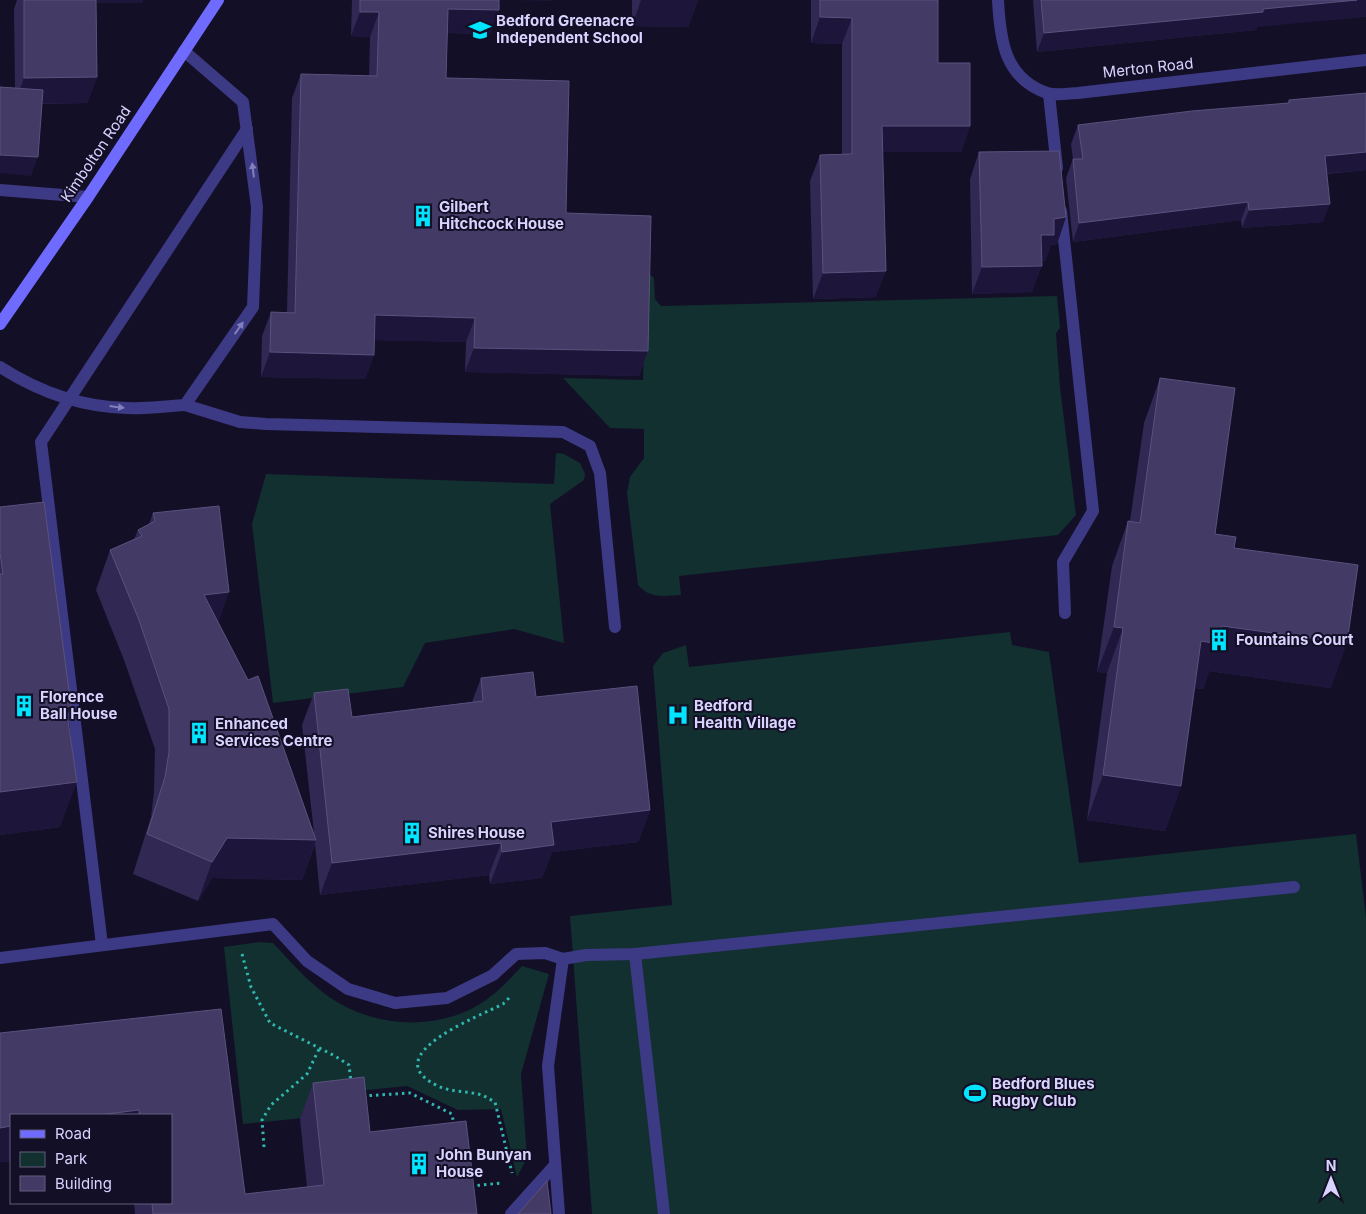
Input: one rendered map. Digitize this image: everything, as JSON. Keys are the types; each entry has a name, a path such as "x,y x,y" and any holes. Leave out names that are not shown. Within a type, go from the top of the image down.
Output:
{"main road":[{"name":"Kimbolton Road","path":"0,324 88,197 218,0"}],"street":[{"path":"998,0 1000,34 1008,59 1023,80 1048,94 1058,182"},
{"path":"184,51 243,102 257,208 253,307 186,405"},
{"name":"Merton Road","path":"1048,94 1078,93 1366,60"},
{"path":"102,945 41,442 247,129"},
{"path":"0,190 88,197"},
{"path":"1060,202 1093,511 1063,562 1065,613"},
{"path":"0,367 24,382 68,401 127,408 186,405 240,422 563,432 590,446 600,473 615,627"},
{"path":"0,958 273,924 307,960 348,989 395,1003 447,998 493,975 516,954 545,953 563,959 586,955 635,954 1294,887"},
{"path":"635,954 664,1214"},
{"path":"559,1214 548,1066 563,959"},
{"path":"511,1214 555,1165"}],"path":[{"path":"239,929 242,954 251,987 270,1023 336,1056 349,1065 352,1089"},
{"path":"514,994 503,1004 438,1037 425,1047 419,1058 419,1071 426,1080 439,1087 480,1094 495,1102 514,1182"},
{"path":"264,1147 262,1120 271,1105 307,1074 319,1049"},
{"path":"362,1096 410,1093 452,1114 455,1132"},
{"path":"462,1187 505,1183"}],"green space":[{"path":"646,271 654,278 655,299 661,306 1057,296 1060,328 1056,333 1060,387 1076,515 1058,535 679,576 681,595 658,596 647,593 638,585 627,493 630,477 644,458 644,429 610,428 563,378 643,380"},
{"path":"556,453 564,454 580,463 585,474 584,480 550,504 564,643 514,629 425,643 403,687 273,703 252,524 266,474 554,484"},
{"name":"Bedford Blues Rugby Club","path":"1010,632 1012,645 1049,652 1079,863 1356,834 1366,918 1366,1214 592,1214 570,916 672,905 653,666 663,653 686,645 689,667"},
{"path":"260,942 273,943 299,971 328,996 363,1014 383,1020 423,1022 443,1019 462,1013 480,1004 522,966 549,974 521,1074 527,1158 517,1177 501,1109 458,1110 407,1086 348,1092 351,1113 243,1124 224,947"}],"building":[{"path":"24,0 96,0 97,77 24,78"},
{"name":"Gilbert Hitchcock House","path":"360,0 499,0 499,10 448,9 446,78 569,81 566,213 651,216 648,351 474,348 475,318 375,315 374,355 270,352 271,312 295,313 301,74 377,76 379,12 360,12"},
{"path":"820,0 938,0 938,63 970,63 970,126 882,126 886,271 823,273 820,155 852,154 852,18 820,17"},
{"path":"1041,0 1357,0 1263,9 1263,12 1044,33"},
{"path":"0,87 43,90 38,157 0,155"},
{"path":"1366,93 1366,152 1325,156 1330,204 1249,210 1248,202 1079,223 1073,159 1083,159 1078,125 1192,111 1289,103 1289,100"},
{"path":"1059,151 1066,217 1054,219 1054,235 1041,235 1042,266 982,267 979,152"},
{"name":"Fountains Court","path":"1160,378 1235,388 1215,534 1236,537 1234,548 1358,565 1347,643 1222,626 1219,644 1201,641 1181,786 1103,775 1123,628 1114,627 1128,521 1140,523"},
{"path":"44,502 71,706 66,707 77,782 0,792 0,574 3,574 0,553 0,507"},
{"name":"Enhanced Services Centre","path":"219,506 229,592 204,595 248,680 258,676 316,840 227,838 212,862 147,834 165,777 169,752 169,709 139,620 110,550 142,536 138,530 155,521 153,513"},
{"path":"533,672 536,697 637,686 650,810 551,822 554,845 502,852 501,843 332,863 314,693 348,689 352,717 483,701 481,678"},
{"path":"221,1009 245,1194 324,1185 313,1083 364,1077 370,1132 466,1121 477,1214 153,1214 152,1204 172,1204 172,1114 140,1114 139,1110 107,1114 10,1114 10,1126 0,1128 0,1033"},
{"path":"547,1181 551,1214 518,1214"}],"place":[{"name":"Bedford Greenacre Independent School","path":"480,30"},
{"name":"Gilbert Hitchcock House","path":"423,216"},
{"name":"Fountains Court","path":"1219,640"},
{"name":"Florence Ball House","path":"24,706"},
{"name":"Bedford Health Village","path":"678,715"},
{"name":"Enhanced Services Centre","path":"199,733"},
{"name":"Shires House","path":"412,833"},
{"name":"Bedford Blues Rugby Club","path":"975,1093"},
{"name":"John Bunyan House","path":"419,1164"}]}
